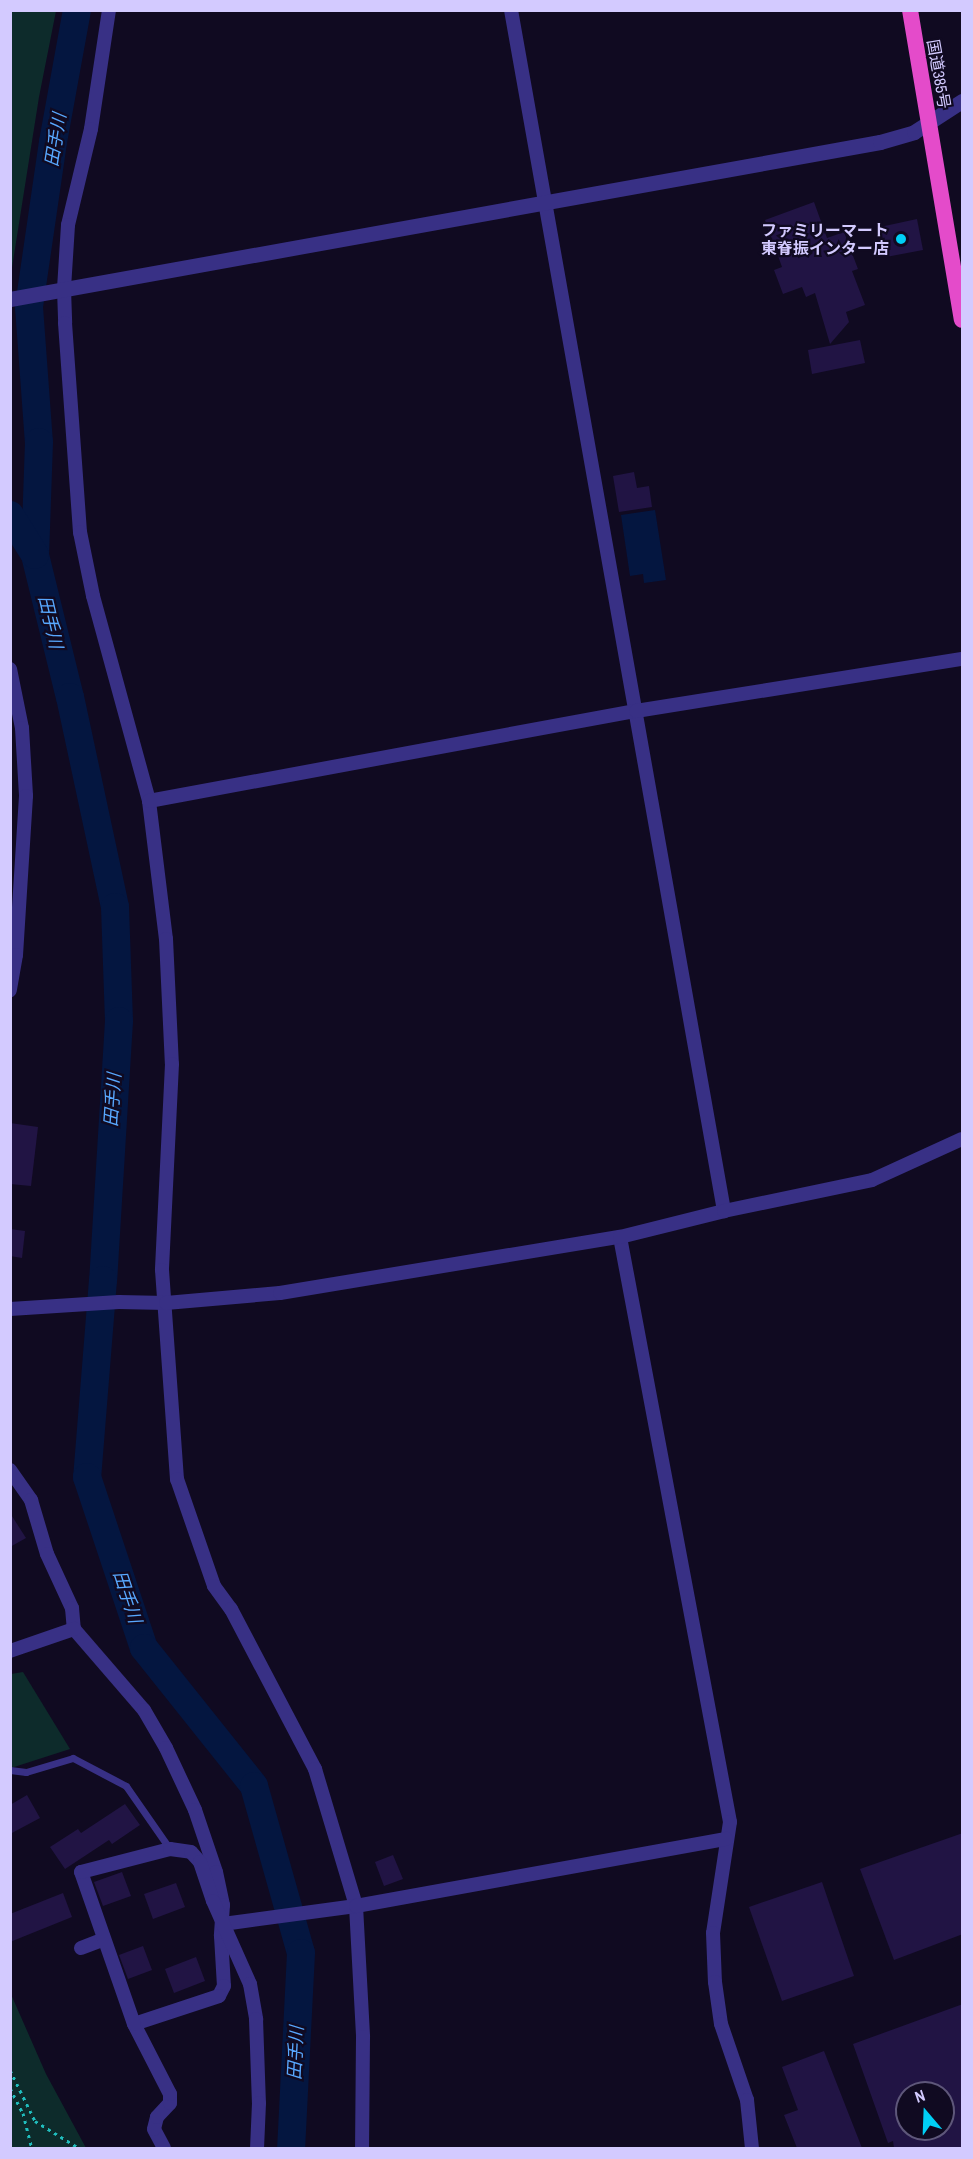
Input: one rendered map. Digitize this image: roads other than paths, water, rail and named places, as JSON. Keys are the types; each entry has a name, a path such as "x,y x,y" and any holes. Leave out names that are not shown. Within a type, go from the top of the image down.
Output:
{"highway":[{"name":"国道385号","path":"910,10 963,320"}],"street":[{"path":"109,10 91,129 68,225 64,289 80,532 93,596 149,801 166,939 172,1064 163,1249 170,1404 177,1479 214,1586 231,1609 315,1769 356,1906 363,2037 362,2148"},
{"path":"511,10 724,1211"},
{"path":"10,299 880,142 914,132 963,101"},
{"path":"149,801 636,711 963,659"},
{"path":"10,669 22,728 26,796 16,955 10,990"},
{"path":"13,1308 119,1302 166,1303 280,1293 620,1237 724,1211 872,1180 963,1139"},
{"path":"620,1237 730,1821 712,1933 715,1982 721,2024 747,2100 752,2148"},
{"path":"10,1470 31,1500 47,1554 72,1608 74,1629 144,1710 166,1748 195,1810 216,1872 224,1905 221,1936 224,1986 219,1996 134,2024"},
{"path":"10,1651 74,1629"},
{"path":"223,1924 356,1906 726,1839"},
{"path":"164,2148 154,2129 157,2117 170,2103 170,2094 134,2024 102,1940 81,1872 170,1849 191,1852 200,1862 223,1924 250,1984 256,2008 259,2103 257,2148"},
{"path":"81,1948 102,1940"}],"lane":[{"path":"10,1770 26,1772 73,1758 126,1786 170,1849"}],"water":[{"path":"655,510 666,580 644,583 643,574 630,576 621,515"}],"waterway":[{"name":"田手川","path":"77,10 53,142 29,307 39,442 35,555 70,697 115,907 119,1021 103,1280 87,1477 144,1648 254,1786 301,1953 291,2148"},
{"path":"10,515 35,555"}],"place":[{"name":"ファミリーマート 東脊振インター店","path":"901,239"}]}
